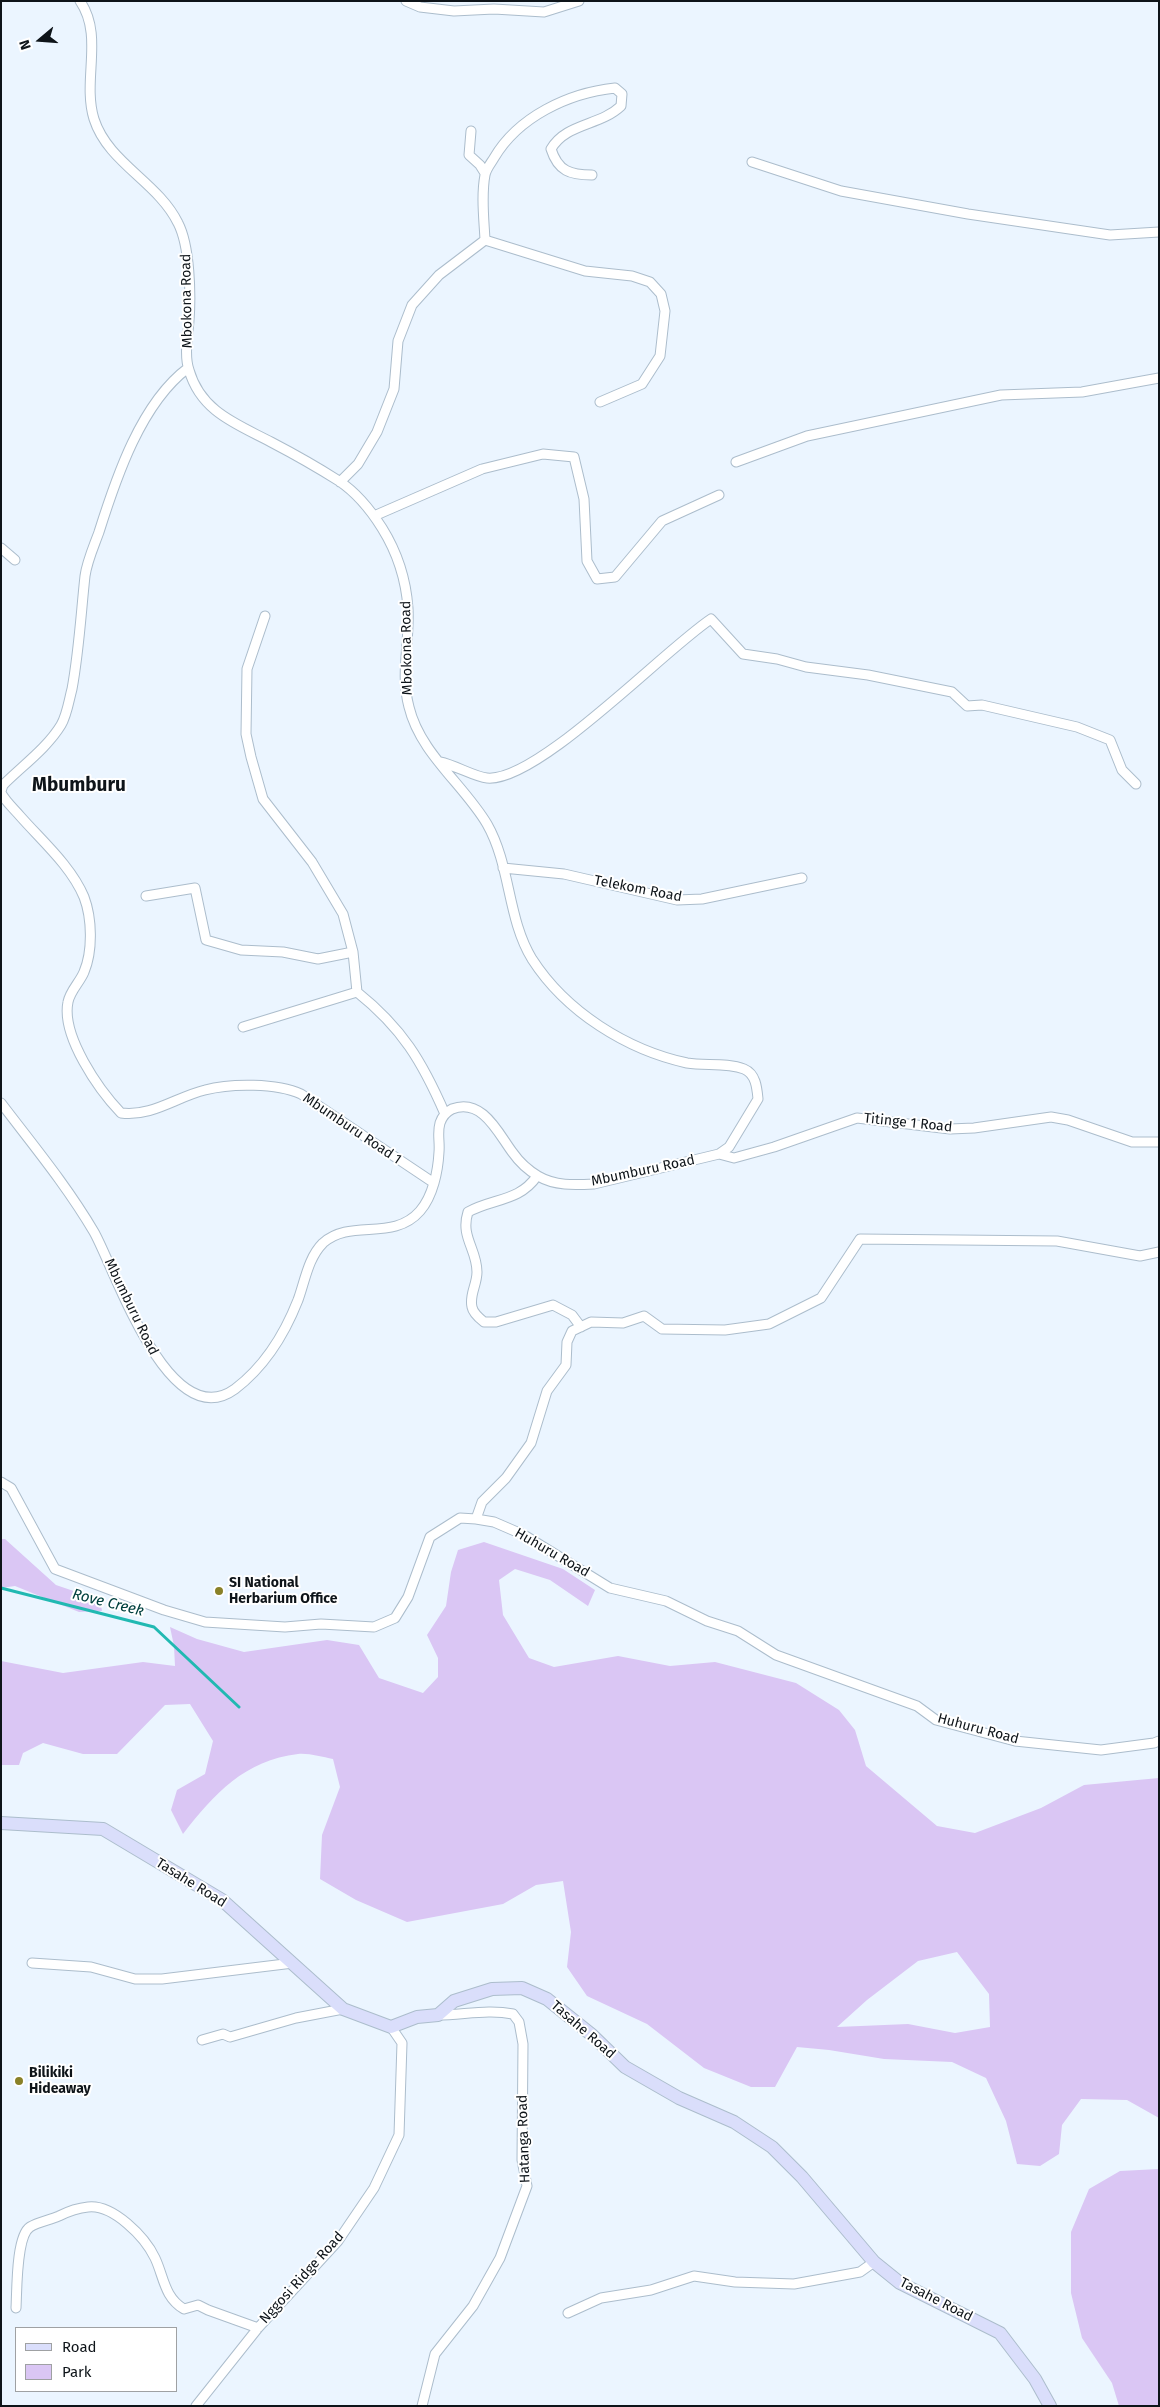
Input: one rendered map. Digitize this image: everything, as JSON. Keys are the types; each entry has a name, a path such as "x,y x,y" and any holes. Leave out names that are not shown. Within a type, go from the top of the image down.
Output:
{"street":[{"name":"Mbokona Road","path":"80,1 90,14 93,39 90,90 94,118 101,135 110,147 169,208 184,237 187,255 190,316 187,345 188,368 196,387 209,404 225,419 272,442 340,482 360,497 374,516 397,556 404,582 408,609 405,681 408,706 419,731 488,826 503,868 522,939 532,959 560,992 586,1016 632,1045 662,1057 692,1064 741,1068 749,1072 754,1079 758,1099 729,1147 719,1154"},
{"path":"406,1 420,7 454,11 544,12 579,1"},
{"path":"485,240 483,210 485,173 502,145 526,122 558,103 601,90 615,88 622,94 621,106 612,115 583,125 558,138 551,150 555,161 568,172 592,174"},
{"path":"472,131 469,155 480,164 485,173"},
{"path":"752,162 841,191 968,214 1110,235 1159,232"},
{"path":"485,240 585,271 632,276 650,282 661,294 665,311 660,356 642,384 600,402"},
{"path":"340,482 358,464 377,432 394,389 398,341 412,305 439,275 485,240"},
{"path":"2,795 3,785 44,746 62,724 76,665 86,573 110,497 132,445 159,396 173,379 188,368"},
{"path":"736,462 807,436 1001,396 1082,392 1159,378"},
{"path":"374,516 482,469 543,454 574,457 584,499 587,561 598,579 615,576 662,521 718,495"},
{"path":"1,548 15,560"},
{"path":"265,616 248,669 246,734 263,799 312,862 343,914 353,952 357,992 382,1012 408,1044 429,1077 445,1114"},
{"path":"440,762 454,765 488,778 514,772 550,752 692,632 711,619 743,654 777,659 806,667 868,675 952,692 968,706 982,705 1077,727 1110,740 1122,770 1136,784"},
{"name":"Mbumburu Road 1","path":"2,795 64,865 84,897 88,913 90,947 84,972 68,1003 69,1029 78,1051 108,1100 120,1114 130,1115 151,1111 205,1090 236,1085 282,1087 301,1094 434,1183"},
{"name":"Telekom Road","path":"503,868 564,874 677,900 702,899 802,878"},
{"path":"146,896 195,888 206,940 241,950 283,952 318,959 353,952"},
{"path":"243,1027 357,992"},
{"name":"Mbumburu Road","path":"1,1103 53,1171 93,1231 150,1351 166,1372 180,1384 193,1392 207,1396 218,1396 232,1391 260,1364 279,1340 298,1300 308,1270 322,1244 333,1236 348,1231 387,1229 405,1223 420,1211 434,1183 439,1151 439,1129 445,1114 462,1107 473,1109 496,1126 522,1165 549,1182 594,1184 719,1154"},
{"name":"Titinge 1 Road","path":"719,1154 734,1158 774,1147 857,1118 950,1129 974,1128 1051,1117 1068,1120 1132,1142 1159,1142"},
{"path":"537,1176 530,1186 518,1195 481,1204 468,1212 464,1222 466,1238 477,1271 470,1298 472,1310 484,1322 496,1322 553,1305 572,1315 581,1327"},
{"path":"476,1519 482,1502 506,1478 531,1443 547,1391 566,1365 567,1342 572,1331 591,1322 623,1323 644,1316 662,1329 726,1330 769,1324 822,1298 860,1239 1057,1241 1140,1256 1159,1252"},
{"name":"Huhuru Road","path":"1,1482 11,1488 55,1569 164,1610 205,1622 285,1627 321,1624 374,1627 395,1618 408,1598 430,1536 460,1518 476,1519 494,1522 524,1534 610,1588 666,1601 706,1621 738,1631 776,1655 916,1706 936,1720 1015,1741 1101,1750 1159,1741"},
{"name":"Tasahe Road","path":"1,1823 103,1829 222,1900 343,2009 391,2027 417,2017 438,2015 454,2001 492,1989 522,1988 547,1998 592,2035 625,2067 679,2098 734,2122 772,2147 802,2177 874,2262 900,2283 1000,2333 1035,2379 1050,2406"},
{"path":"32,1963 91,1967 135,1979 162,1979 293,1963"},
{"path":"202,2040 223,2034 230,2037 296,2018 343,2009"},
{"name":"Hatanga Road","path":"422,2406 435,2354 473,2306 500,2258 527,2186 522,2160 523,2044 519,2022 513,2014 494,2010 460,2015 438,2015"},
{"name":"Nggosi Ridge Road","path":"196,2406 258,2328 338,2241 374,2188 399,2136 402,2043 391,2027"},
{"path":"16,2308 22,2237 29,2228 64,2214 89,2207 108,2210 138,2232 155,2258 164,2288 176,2304 184,2309 198,2305 258,2328"},
{"path":"568,2312 601,2298 651,2290 694,2276 735,2282 794,2284 860,2272 874,2262"}],"green space":[{"path":"1,1539 5,1539 56,1585 100,1600 102,1611 79,1612 15,1586 1,1588"},
{"path":"484,1542 563,1569 595,1590 588,1606 550,1580 515,1569 499,1580 503,1615 529,1658 554,1667 618,1656 670,1666 715,1662 796,1683 839,1710 855,1730 866,1766 937,1826 975,1833 1041,1808 1084,1785 1159,1778 1159,2118 1127,2100 1081,2099 1062,2125 1059,2154 1040,2166 1017,2164 1006,2121 986,2078 952,2062 884,2059 797,2047 775,2087 751,2087 704,2068 647,2024 587,1996 567,1967 571,1932 563,1881 536,1885 503,1904 407,1922 356,1900 320,1879 322,1835 340,1787 333,1759 298,1754 262,1763 246,1771 232,1781 207,1805 183,1834 171,1810 177,1790 205,1774 213,1741 190,1704 165,1705 117,1754 83,1754 43,1743 23,1753 19,1765 1,1765 1,1661 63,1673 143,1662 175,1666 174,1646 170,1627 197,1639 244,1652 327,1640 359,1645 379,1678 423,1693 438,1677 438,1658 427,1635 446,1606 451,1572 458,1550","holes":["957,1952 989,1994 990,2027 955,2033 908,2024 837,2027 867,2000 918,1961"]},
{"path":"1159,2169 1159,2406 1119,2406 1112,2383 1082,2338 1071,2293 1071,2232 1089,2189 1120,2171"}],"waterway":[{"name":"Rove Creek","path":"1,1588 154,1627 239,1707"}],"place":[{"name":"SI National Herbarium Office","path":"219,1591"},
{"name":"Bilikiki Hideaway","path":"19,2081"}],"district":[{"name":"Mbumburu","path":"79,786"}]}
